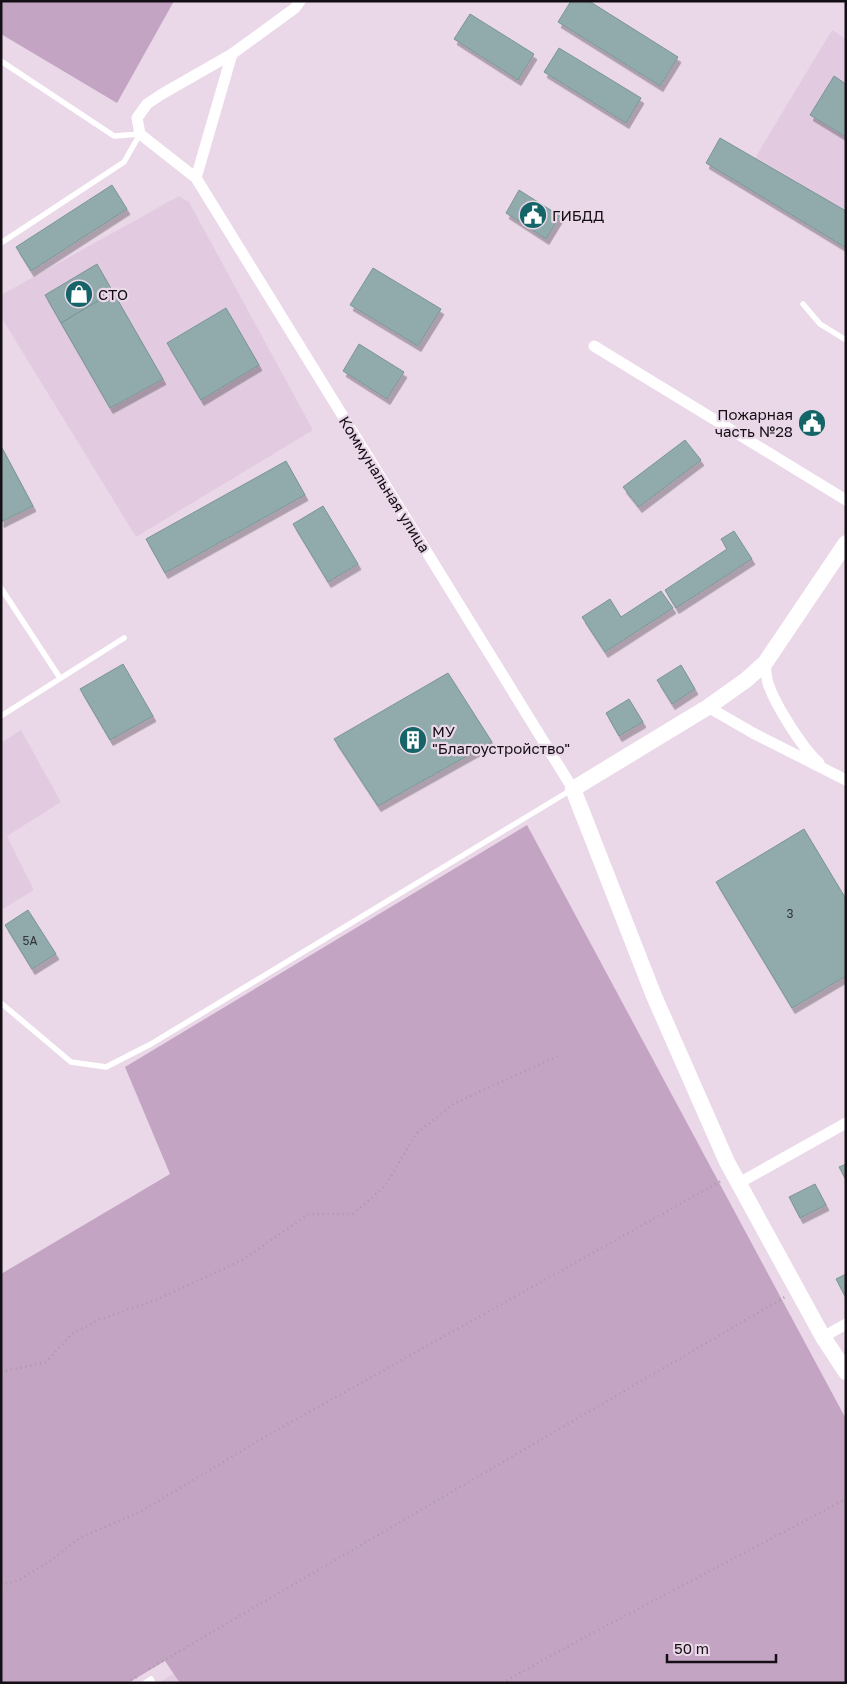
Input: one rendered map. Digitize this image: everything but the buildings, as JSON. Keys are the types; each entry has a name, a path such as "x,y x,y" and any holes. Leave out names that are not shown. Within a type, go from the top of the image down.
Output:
{"street":[{"path":"232,54 196,178 140,134 137,118 147,104 232,54 295,8 300,1"},
{"name":"Коммунальная улица","path":"196,178 573,789"},
{"path":"594,346 846,500"},
{"path":"846,543 765,663 732,691 708,707 573,789 654,996 736,1178 823,1337 846,1372"},
{"path":"765,663 768,684 774,697 805,749 830,773"},
{"path":"708,707 846,780"},
{"path":"736,1178 846,1123"},
{"path":"823,1337 846,1324"}],"lane":[{"path":"1,61 114,136 140,134"},
{"path":"1,243 124,162 140,134"},
{"path":"803,304 820,324 846,340"},
{"path":"1,588 60,678"},
{"path":"1,716 124,638"},
{"path":"1,1004 71,1062 106,1066 151,1044 573,789"},
{"path":"145,1683 151,1679 153,1683"}],"path":[{"path":"1,1372 46,1362 72,1334 98,1320 156,1300 242,1260 309,1214 353,1214 385,1186 416,1134 453,1104 560,1055"},
{"path":"1,1585 19,1580 50,1561 81,1537 138,1513 270,1434 736,1178"},
{"path":"127,1683 193,1642 736,1328 797,1290"},
{"path":"502,1683 584,1637 846,1499"}],"shaded area":[{"path":"1,1 174,1 117,103 1,34"},
{"path":"832,30 846,39 846,211 755,158"},
{"path":"179,196 189,202 313,430 136,537 1,317 1,295"},
{"path":"21,730 61,802 7,836 34,890 1,910 1,743"},
{"path":"527,825 846,1419 846,1683 180,1683 165,1661 128,1683 1,1683 1,1274 170,1174 125,1067"},
{"path":"176,1672 183,1683 163,1683 162,1681"}],"place":[{"name":"ГИБДД","path":"533,215"},
{"name":"СТО","path":"79,294"},
{"name":"Пожарная часть №28","path":"812,423"},
{"name":"МУ \"Благоустройство\"","path":"413,740"}]}
